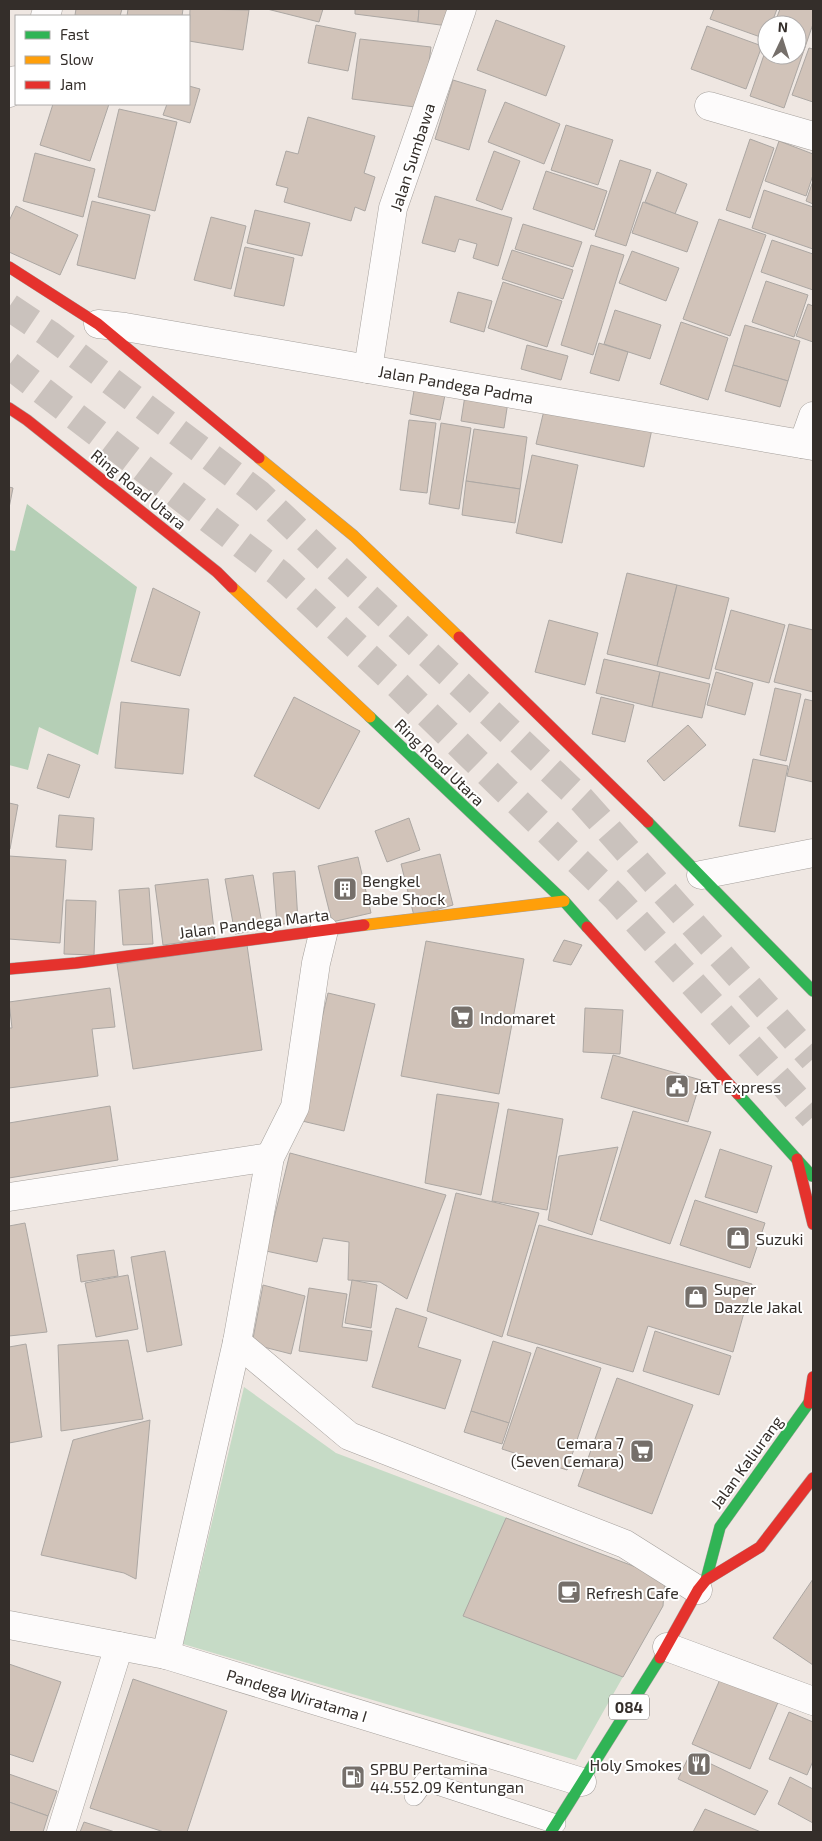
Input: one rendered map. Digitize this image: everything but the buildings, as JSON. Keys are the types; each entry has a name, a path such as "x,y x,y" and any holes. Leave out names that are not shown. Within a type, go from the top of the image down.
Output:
{"main road":[{"path":"9,267 98,324 354,536 515,691 701,875 813,991"},
{"name":"Ring Road Utara","path":"9,408 27,420 217,572 564,901 813,1177"},
{"name":"Jalan Pandega Marta","path":"9,969 76,963 564,901"},
{"path":"797,1159 813,1224"},
{"path":"811,1400 813,1377"},
{"name":"Jalan Kaliurang","path":"553,1828 666,1647 702,1585 720,1527 811,1400"},
{"name":"Jalan Kaliurang","path":"702,1585 760,1547 813,1478"}],"street":[{"name":"Jalan Sumbawa","path":"368,369 394,208 462,9"},
{"path":"9,93 15,82"},
{"path":"710,106 813,136"},
{"name":"Jalan Pandega Padma","path":"98,324 125,327 808,445"},
{"path":"808,445 813,416"},
{"path":"701,875 813,853"},
{"path":"166,1655 237,1342 270,1157 295,1107 316,963 324,930"},
{"path":"9,1197 270,1157"},
{"path":"237,1342 349,1436 625,1544 702,1585"},
{"name":"Pandega Wiratama I","path":"9,1625 166,1655 582,1782"},
{"path":"61,1832 119,1646"},
{"path":"666,1647 813,1701"}],"lane":[{"path":"414,1796 425,1781 553,1828"}],"green space":[{"path":"27,504 137,587 98,755 39,727 28,770 9,765 9,550 15,551"},
{"path":"244,1387 336,1453 665,1578 663,1606 576,1760 183,1644"}],"tunnel":[{"path":"9,307 49,334 259,494 582,800 813,1059"},
{"path":"9,365 280,574 398,685 615,897 813,1117"}],"traffic: fast":[{"path":"370,717 564,901 587,927"},
{"path":"648,822 813,991"},
{"path":"738,1094 812,1176"},
{"path":"706,1580 720,1527 813,1397"},
{"path":"551,1832 660,1658"}],"traffic: slow":[{"path":"259,458 354,536 459,637"},
{"path":"232,587 370,717"},
{"path":"364,925 564,901"}],"traffic: jam":[{"path":"9,267 98,324 259,458"},
{"path":"9,408 27,420 217,572 232,587"},
{"path":"459,637 648,822"},
{"path":"9,969 76,963 364,925"},
{"path":"587,927 738,1094"},
{"path":"797,1159 813,1224"},
{"path":"809,1403 813,1377"},
{"path":"660,1658 698,1590 706,1580 760,1547 813,1478"}],"place":[{"name":"Bengkel Babe Shock","path":"345,889"},
{"name":"Indomaret","path":"462,1017"},
{"name":"J&T Express","path":"677,1086"},
{"name":"Suzuki","path":"738,1238"},
{"name":"Super Dazzle Jakal","path":"696,1297"},
{"name":"Cemara 7 (Seven Cemara)","path":"642,1451"},
{"name":"Refresh Cafe","path":"569,1592"},
{"name":"Holy Smokes","path":"699,1764"},
{"name":"SPBU Pertamina 44.552.09 Kentungan","path":"353,1777"}]}
